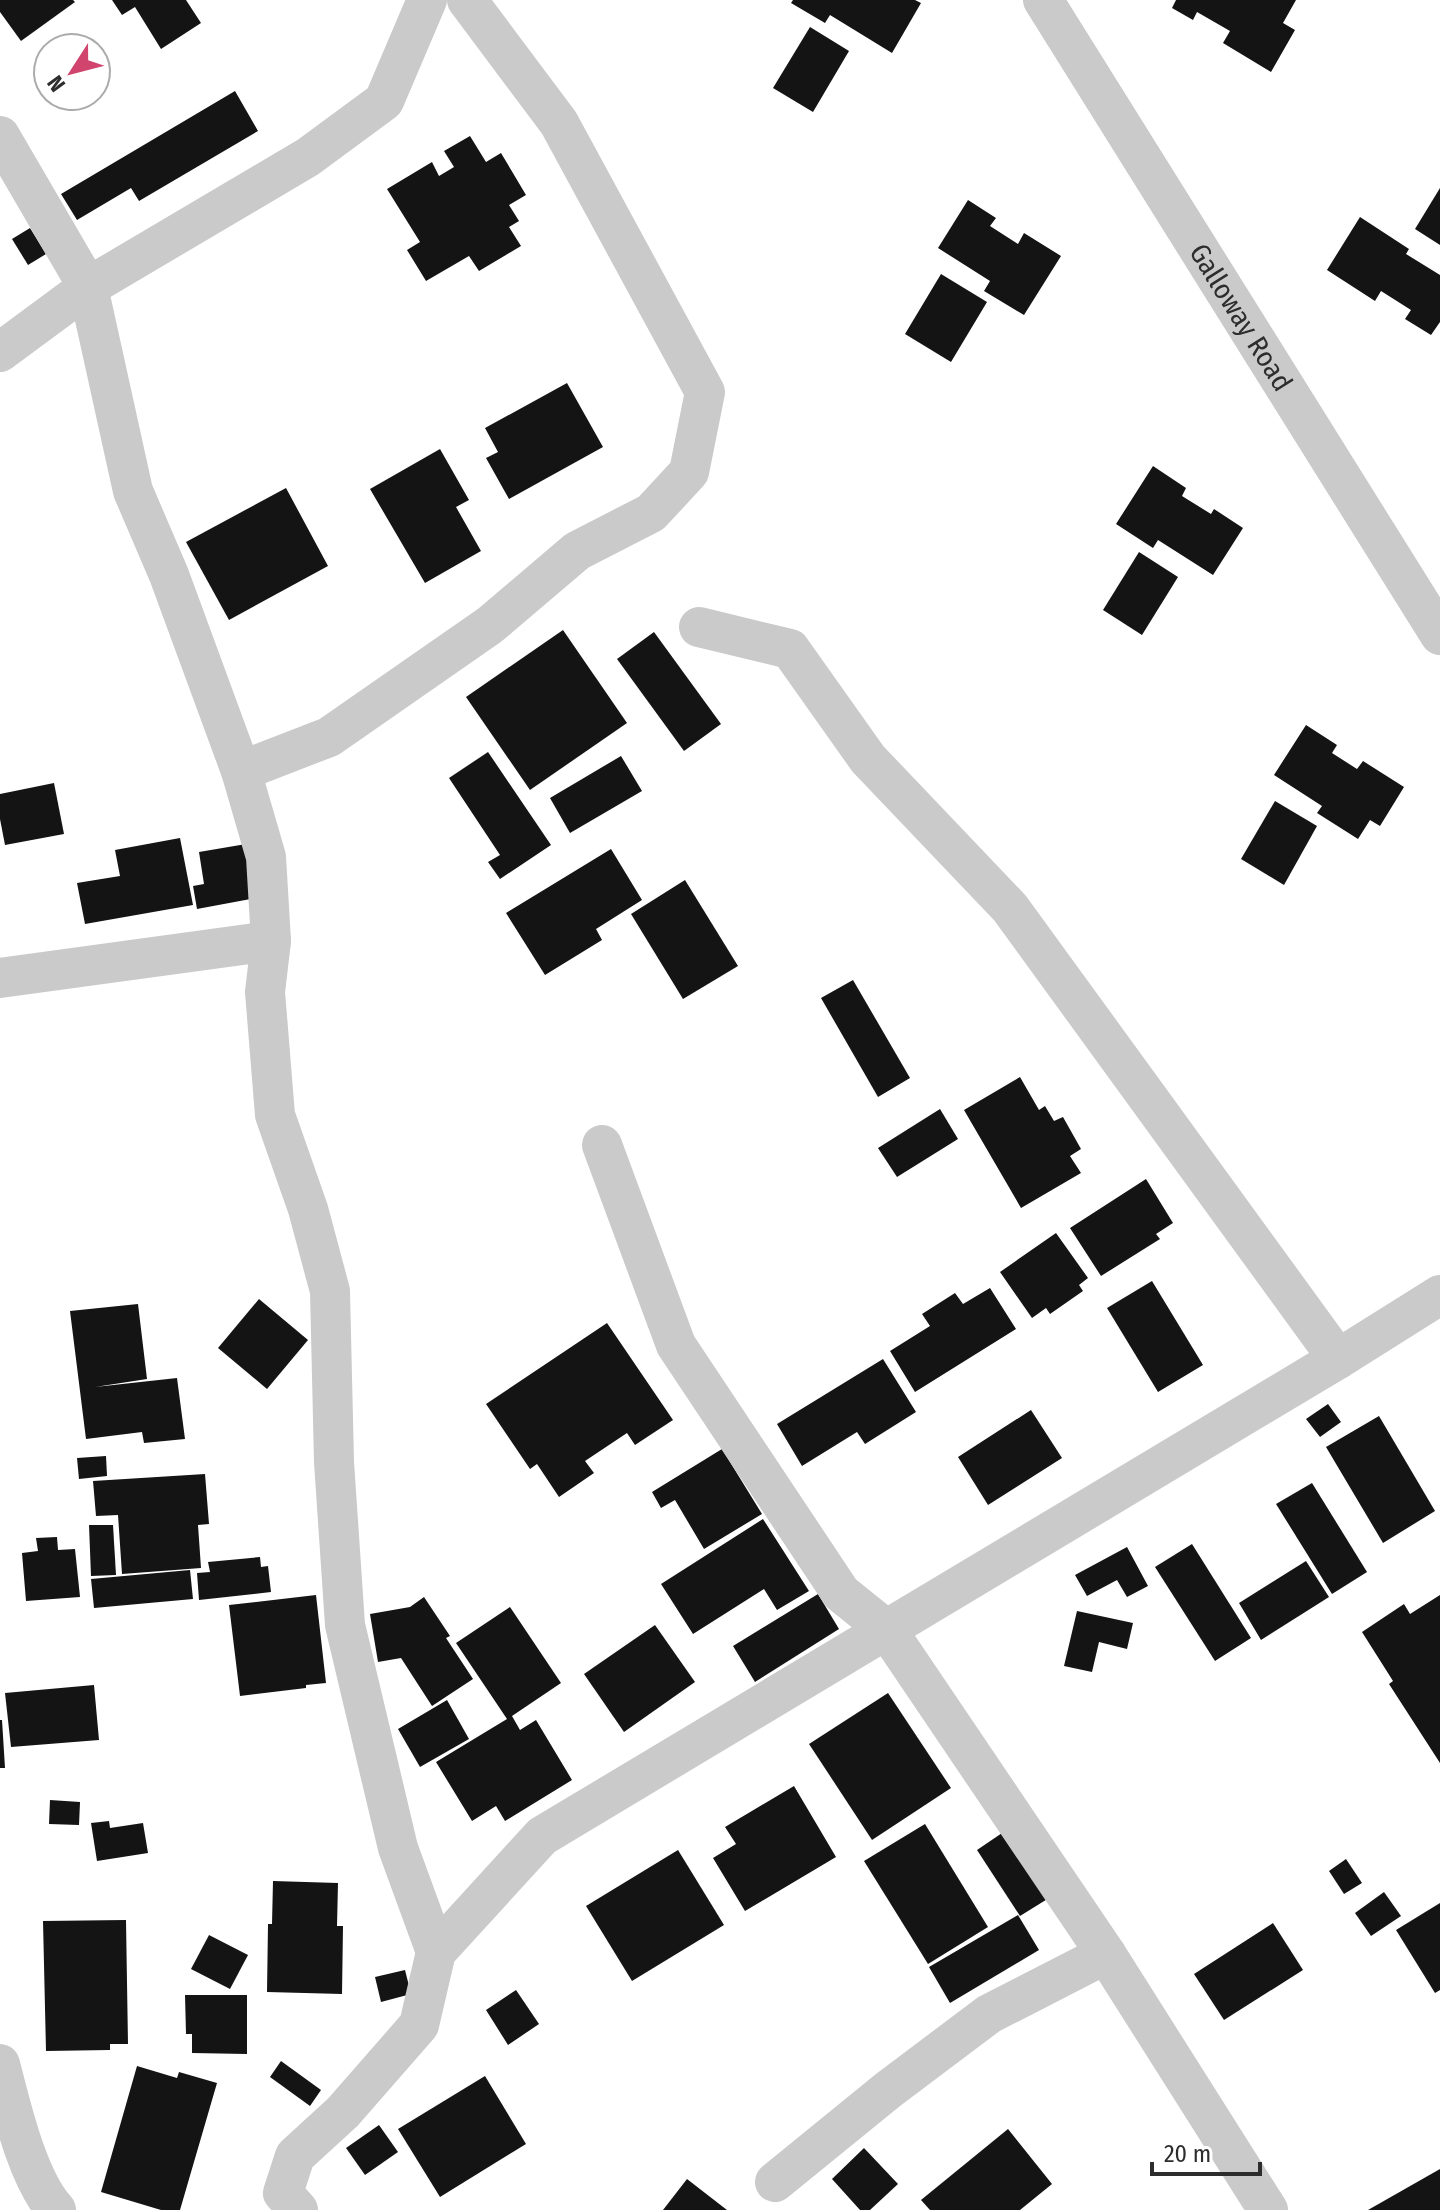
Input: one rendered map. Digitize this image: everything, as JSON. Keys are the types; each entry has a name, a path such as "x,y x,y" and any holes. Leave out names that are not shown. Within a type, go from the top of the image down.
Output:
{"street":[{"path":"0,352 88,287 308,157 384,101 427,0"},
{"path":"241,771 329,737 490,625 577,551 651,513 689,472 705,392 559,123 467,0"},
{"name":"Galloway Road","path":"1043,0 1440,635"},
{"path":"0,136 88,287 133,491 169,575 241,771 266,857 271,941 265,992 275,1115 308,1209 330,1291 334,1462 345,1625 398,1848 436,1952"},
{"path":"699,627 790,649 868,759 1010,908 1338,1359"},
{"path":"0,978 271,941"},
{"path":"602,1145 676,1345 841,1593 887,1630 1106,1954 1268,2210"},
{"path":"286,2204 295,2156 343,2112 419,2025 436,1952 542,1836 1440,1295"},
{"path":"775,2182 888,2090 989,2014 1106,1954"},
{"path":"0,2064 14,2119 44,2197 56,2210"}],"building":[{"path":"0,0 75,2 21,41 0,12"},
{"path":"112,0 186,0 201,23 161,49 135,7 122,15"},
{"path":"793,0 915,0 921,3 892,53 830,15 825,23 791,3"},
{"path":"1176,0 1296,0 1283,23 1295,30 1271,72 1223,43 1230,31 1197,12 1193,20 1172,8"},
{"path":"810,27 849,51 813,112 773,88"},
{"path":"235,91 258,131 139,201 131,188 77,220 61,194"},
{"path":"470,136 486,162 501,153 526,195 509,205 519,221 509,227 521,246 479,271 469,256 426,281 407,250 420,242 387,189 432,162 439,176 454,167 444,151"},
{"path":"1440,188 1440,245 1415,229"},
{"path":"968,200 996,218 990,226 1018,244 1024,233 1061,256 1024,315 984,291 990,281 938,248"},
{"path":"1360,217 1409,249 1406,254 1440,275 1440,322 1431,335 1405,319 1411,310 1381,291 1375,301 1327,270"},
{"path":"30,228 46,254 28,265 12,239"},
{"path":"941,274 987,302 951,362 905,334"},
{"path":"567,383 603,447 509,499 486,458 498,452 485,428"},
{"path":"440,449 469,500 456,507 481,551 425,583 370,489"},
{"path":"1153,466 1186,488 1182,496 1211,514 1214,509 1243,528 1213,575 1158,540 1153,548 1116,524"},
{"path":"286,488 328,566 229,620 186,542"},
{"path":"1139,552 1178,577 1142,635 1103,610"},
{"path":"563,630 627,723 530,790 466,697"},
{"path":"654,632 721,724 684,751 617,659"},
{"path":"1306,725 1337,745 1332,753 1357,769 1363,761 1404,787 1380,826 1370,820 1358,839 1317,813 1322,806 1274,775"},
{"path":"488,752 551,845 500,879 488,862 500,855 449,778"},
{"path":"621,756 642,791 570,833 550,798"},
{"path":"54,783 64,834 5,845 0,819 0,794"},
{"path":"1275,801 1317,826 1284,885 1241,859"},
{"path":"180,838 193,905 85,924 77,883 120,876 115,850"},
{"path":"252,843 262,897 197,909 193,886 204,884 199,852"},
{"path":"611,849 642,900 596,929 602,940 545,975 506,913"},
{"path":"685,880 738,966 683,999 631,914"},
{"path":"853,980 910,1078 878,1097 821,998"},
{"path":"1020,1077 1039,1110 1045,1106 1054,1121 1063,1117 1081,1149 1070,1156 1081,1173 1021,1208 964,1110"},
{"path":"940,1109 958,1139 897,1177 878,1148"},
{"path":"1146,1179 1173,1223 1156,1234 1160,1239 1101,1276 1070,1228"},
{"path":"1056,1233 1088,1278 1079,1285 1083,1291 1050,1314 1046,1308 1032,1318 1000,1272"},
{"path":"1152,1281 1203,1365 1158,1392 1107,1308"},
{"path":"990,1288 1016,1329 915,1392 890,1351 930,1326 922,1314 955,1293 963,1304"},
{"path":"259,1299 308,1340 267,1389 218,1348"},
{"path":"138,1304 147,1379 95,1387 177,1378 185,1439 144,1443 142,1432 86,1439 70,1311"},
{"path":"607,1323 673,1420 635,1445 627,1433 585,1461 594,1473 559,1497 537,1464 530,1469 486,1404"},
{"path":"883,1359 916,1412 865,1444 857,1432 802,1466 777,1424"},
{"path":"1328,1404 1341,1422 1320,1437 1306,1419"},
{"path":"1031,1410 1062,1458 988,1505 958,1457"},
{"path":"1379,1416 1435,1511 1383,1543 1326,1447"},
{"path":"722,1449 762,1514 704,1549 675,1500 661,1508 652,1492"},
{"path":"106,1456 107,1476 79,1479 77,1458"},
{"path":"205,1474 209,1524 198,1525 201,1568 122,1574 118,1515 96,1516 93,1481"},
{"path":"1312,1483 1367,1572 1332,1594 1276,1504"},
{"path":"763,1519 809,1591 777,1610 764,1589 693,1634 661,1584"},
{"path":"89,1525 113,1525 116,1575 91,1576"},
{"path":"57,1537 58,1550 75,1549 80,1597 26,1601 22,1553 38,1551 36,1538"},
{"path":"1192,1544 1251,1638 1215,1661 1155,1567"},
{"path":"1127,1547 1148,1586 1127,1597 1117,1580 1087,1596 1075,1575"},
{"path":"260,1557 261,1567 268,1566 271,1592 199,1600 197,1573 210,1572 208,1562"},
{"path":"1306,1561 1329,1597 1261,1640 1239,1603"},
{"path":"190,1570 193,1599 94,1608 91,1579"},
{"path":"818,1594 839,1629 755,1682 733,1646"},
{"path":"316,1595 326,1683 240,1696 229,1605"},
{"path":"1440,1595 1440,1763 1389,1684 1393,1681 1362,1632 1404,1604 1410,1614"},
{"path":"424,1597 473,1679 432,1706 401,1658 378,1662 370,1614 410,1607"},
{"path":"510,1607 561,1683 512,1716 520,1730 536,1720 572,1780 505,1821 496,1806 472,1821 436,1762 507,1719 456,1643"},
{"path":"1077,1611 1133,1623 1127,1649 1099,1642 1092,1672 1064,1666"},
{"path":"655,1625 695,1682 624,1732 584,1674"},
{"path":"94,1685 99,1740 11,1747 5,1693"},
{"path":"888,1693 951,1788 872,1840 809,1744"},
{"path":"447,1700 469,1739 420,1767 398,1729"},
{"path":"2,1720 5,1768 0,1768"},
{"path":"794,1786 836,1857 745,1911 713,1858 736,1844 725,1827"},
{"path":"50,1800 80,1802 79,1825 49,1824"},
{"path":"109,1821 110,1828 143,1823 148,1853 97,1861 91,1823"},
{"path":"925,1824 988,1927 928,1964 864,1861"},
{"path":"1005,1831 1049,1898 1020,1916 977,1850"},
{"path":"678,1850 724,1925 632,1981 586,1906"},
{"path":"1346,1859 1362,1883 1344,1894 1329,1871"},
{"path":"273,1881 338,1883 337,1926 343,1926 342,1994 267,1992 268,1924 272,1924"},
{"path":"1384,1892 1401,1916 1371,1936 1355,1913"},
{"path":"1440,1903 1440,1990 1435,1993 1396,1930"},
{"path":"1018,1915 1039,1950 950,2003 929,1967"},
{"path":"126,1920 128,2044 110,2044 110,2050 46,2051 43,1921"},
{"path":"1273,1923 1303,1970 1224,2020 1194,1974"},
{"path":"209,1935 248,1955 230,1989 191,1969"},
{"path":"405,1970 411,1994 381,2002 375,1977"},
{"path":"516,1990 539,2024 508,2045 486,2010"},
{"path":"185,1995 247,1995 247,2054 192,2053 192,2034 186,2034"},
{"path":"281,2061 321,2090 310,2106 270,2077"},
{"path":"137,2066 177,2078 179,2072 217,2083 180,2210 161,2210 101,2192"},
{"path":"485,2076 526,2144 440,2197 398,2129"},
{"path":"379,2125 398,2152 365,2175 346,2148"},
{"path":"1008,2129 1052,2184 1020,2210 930,2210 921,2200"},
{"path":"864,2148 898,2184 870,2210 860,2210 832,2179"},
{"path":"1440,2169 1440,2210 1368,2210"},
{"path":"687,2179 727,2210 663,2210"}]}
